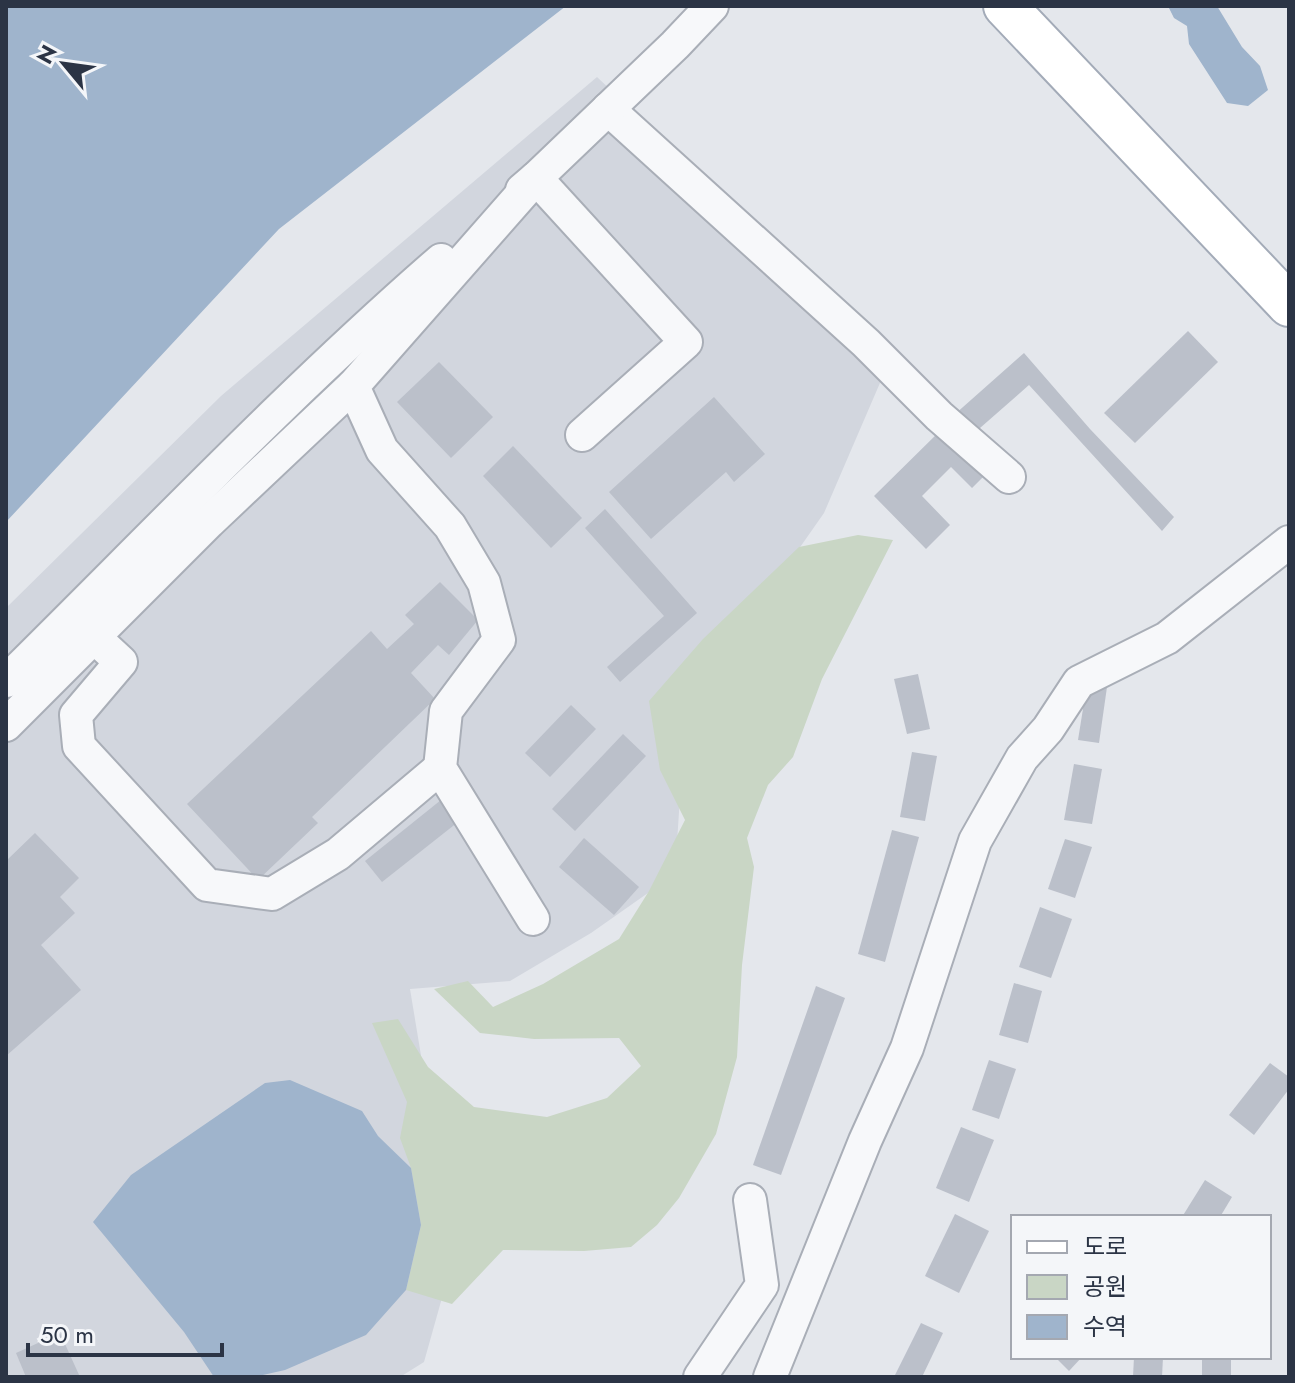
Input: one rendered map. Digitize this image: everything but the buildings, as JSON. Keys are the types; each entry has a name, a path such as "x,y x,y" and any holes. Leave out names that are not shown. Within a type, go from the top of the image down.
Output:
{"main road":[{"path":"1005,6 1289,305"}],"street":[{"path":"6,681 291,398 426,273 536,178 712,6"},
{"path":"608,109 1009,477"},
{"path":"6,725 209,522 353,386 536,178"},
{"path":"536,178 686,342 582,435"},
{"path":"353,386 382,450 450,526 484,583 499,640 446,711 440,768 533,919"},
{"path":"770,1377 865,1141 907,1048 975,841 1022,758 1048,729 1079,682 1167,638 1289,542"},
{"path":"94,637 121,662 76,715 79,746 207,885 272,894 338,854 440,768"},
{"path":"700,1377 762,1285 750,1200"}],"shaded area":[{"path":"597,77 892,355 824,513 761,603 684,734 675,874 591,933 510,981 410,989 454,1255 424,1362 400,1377 6,1377 6,608 221,396"}],"green space":[{"path":"858,535 893,540 822,679 793,757 768,785 747,838 754,867 742,965 737,1057 716,1134 679,1198 657,1225 631,1247 584,1251 503,1250 452,1304 406,1290 421,1225 411,1168 400,1138 407,1102 372,1023 398,1019 428,1067 474,1107 547,1117 607,1098 641,1066 619,1038 534,1039 480,1033 434,989 468,981 493,1007 543,984 619,939 649,891 685,820 660,770 649,701 703,639 799,547"}],"water":[{"path":"6,6 566,6 279,229 6,522"},
{"path":"1168,6 1217,6 1242,47 1260,66 1268,90 1248,106 1227,103 1189,44 1187,26 1174,18"},
{"path":"290,1080 362,1111 378,1136 411,1168 421,1225 406,1290 366,1335 285,1370 254,1377 214,1377 184,1332 93,1222 131,1175 265,1083"}]}
